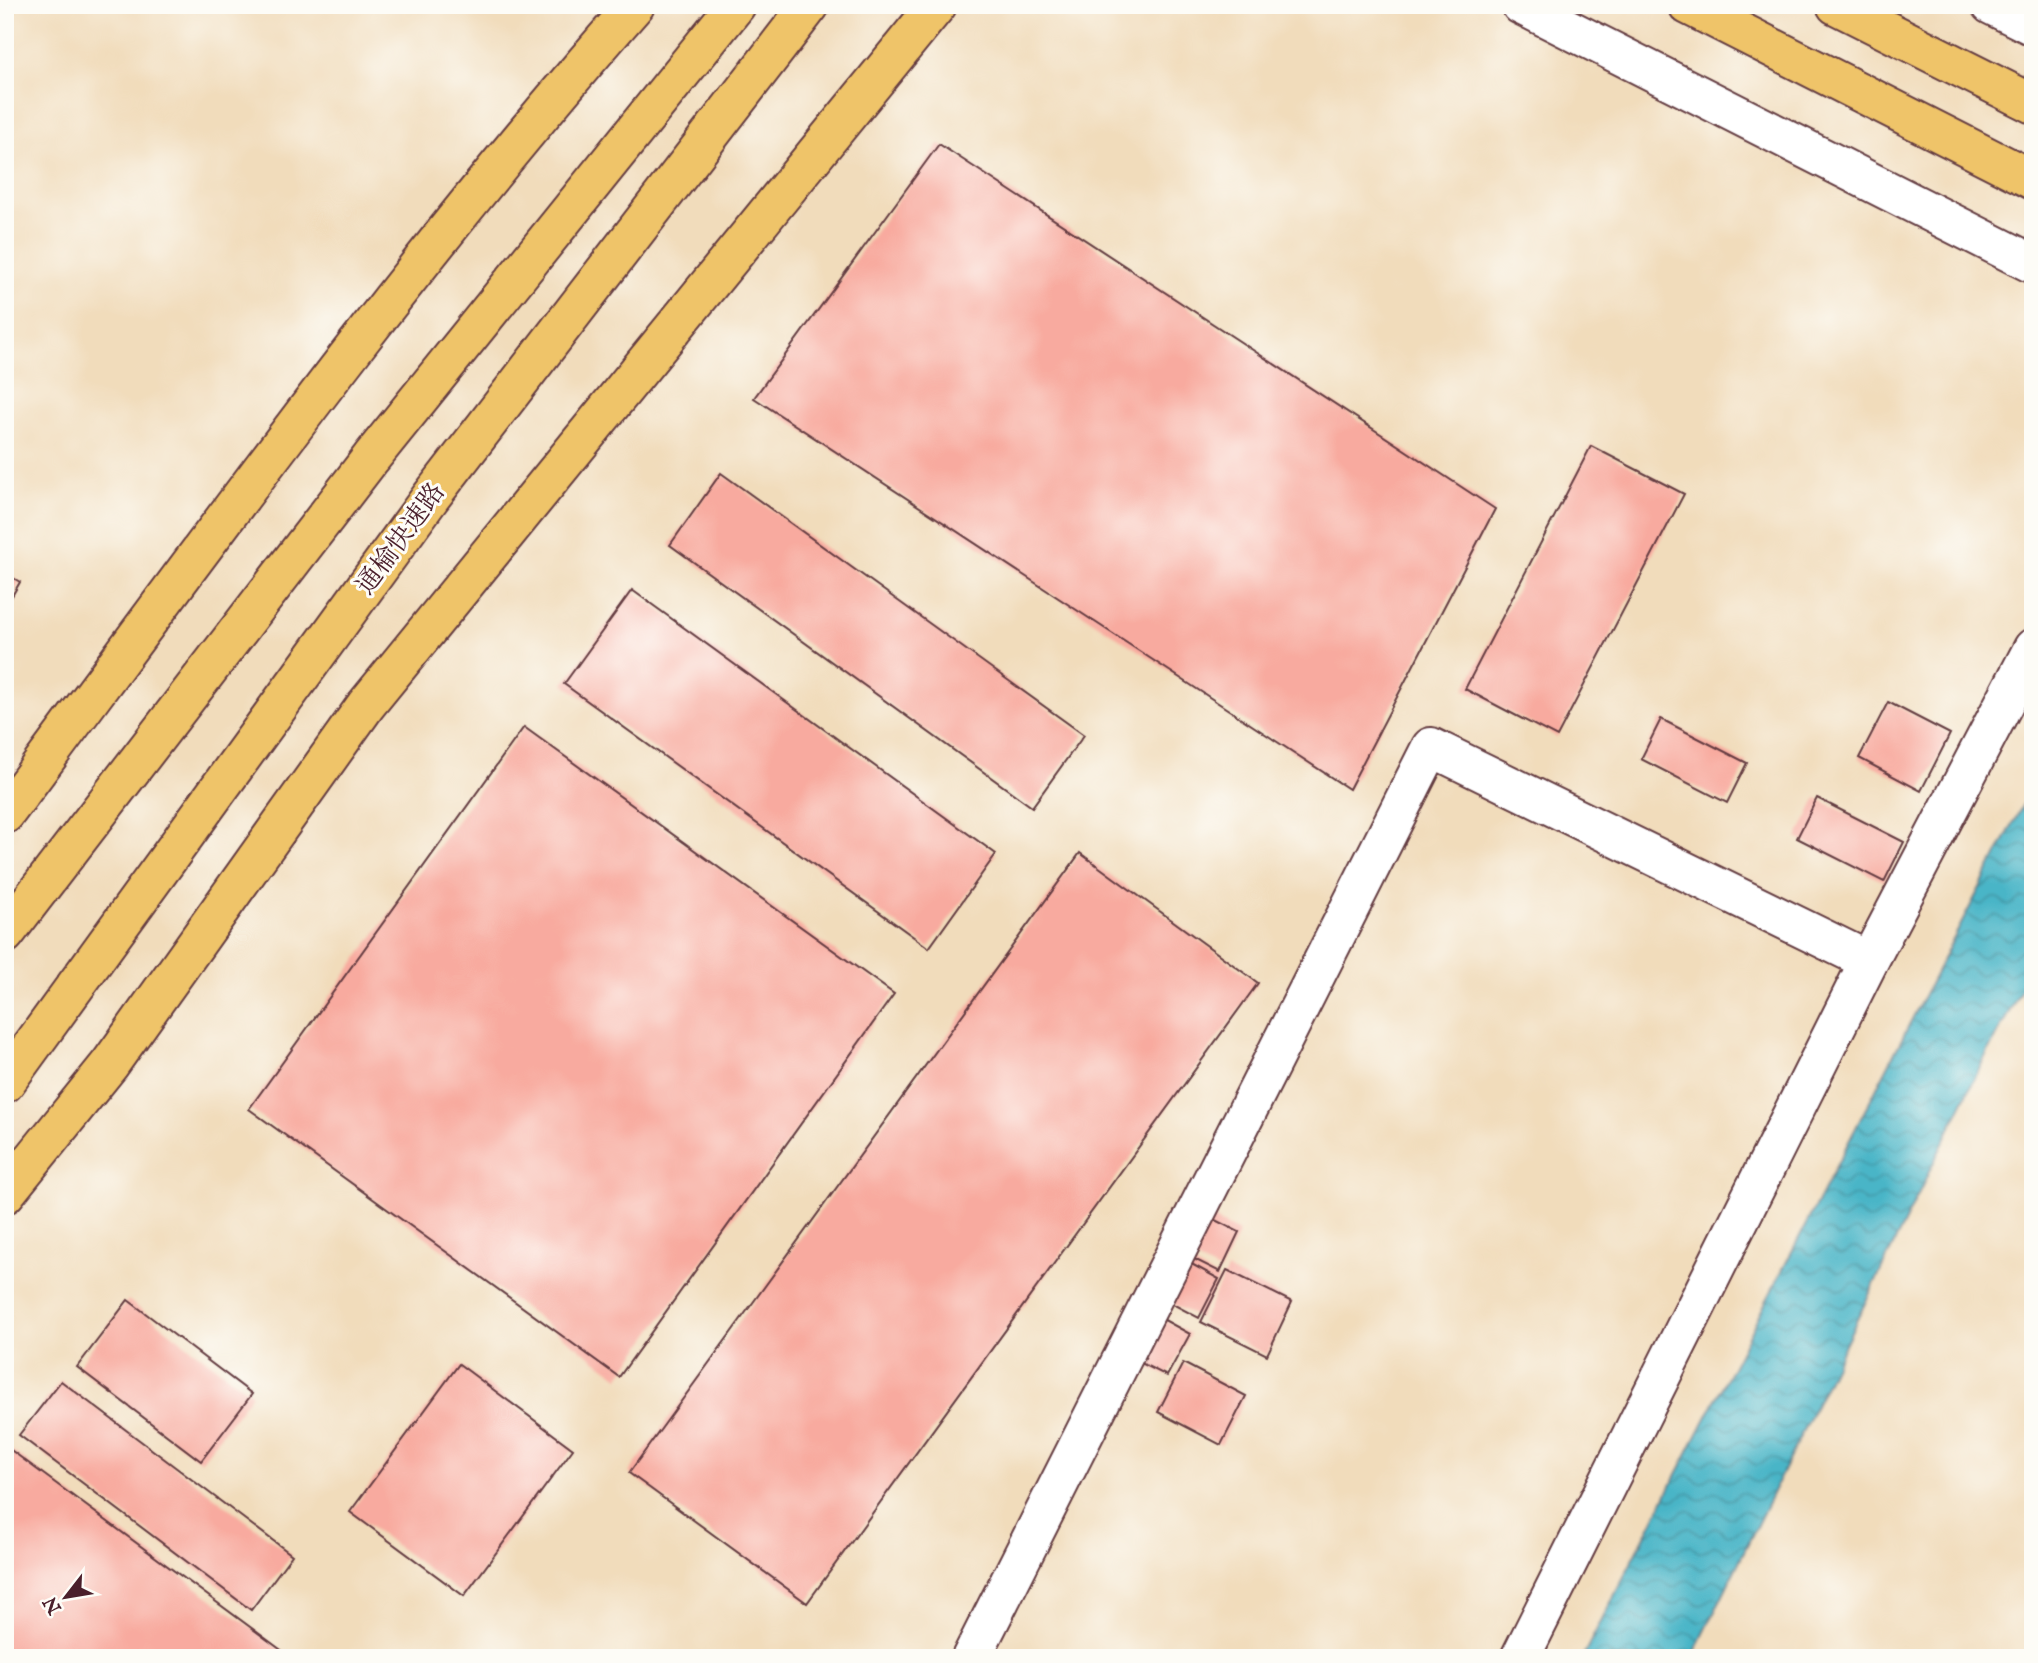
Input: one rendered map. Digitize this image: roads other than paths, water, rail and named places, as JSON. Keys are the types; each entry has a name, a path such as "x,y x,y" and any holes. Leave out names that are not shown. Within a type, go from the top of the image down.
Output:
{"main road":[{"path":"5,814 282,442 540,113 635,5"},
{"path":"5,934 371,458 736,5"},
{"name":"通榆快速路","path":"5,1083 430,498 810,5"},
{"path":"5,1194 110,1064 366,705 937,5"},
{"path":"1688,5 2033,180"},
{"path":"1836,5 2033,104"}],"street":[{"path":"1521,5 2033,264"},
{"path":"1997,6 2033,26"},
{"path":"1520,1658 1869,961 2033,648"},
{"path":"971,1658 1431,747 1869,961"}],"water":[{"path":"2033,785 2033,967 1984,1059 1692,1658 1582,1658"}]}
